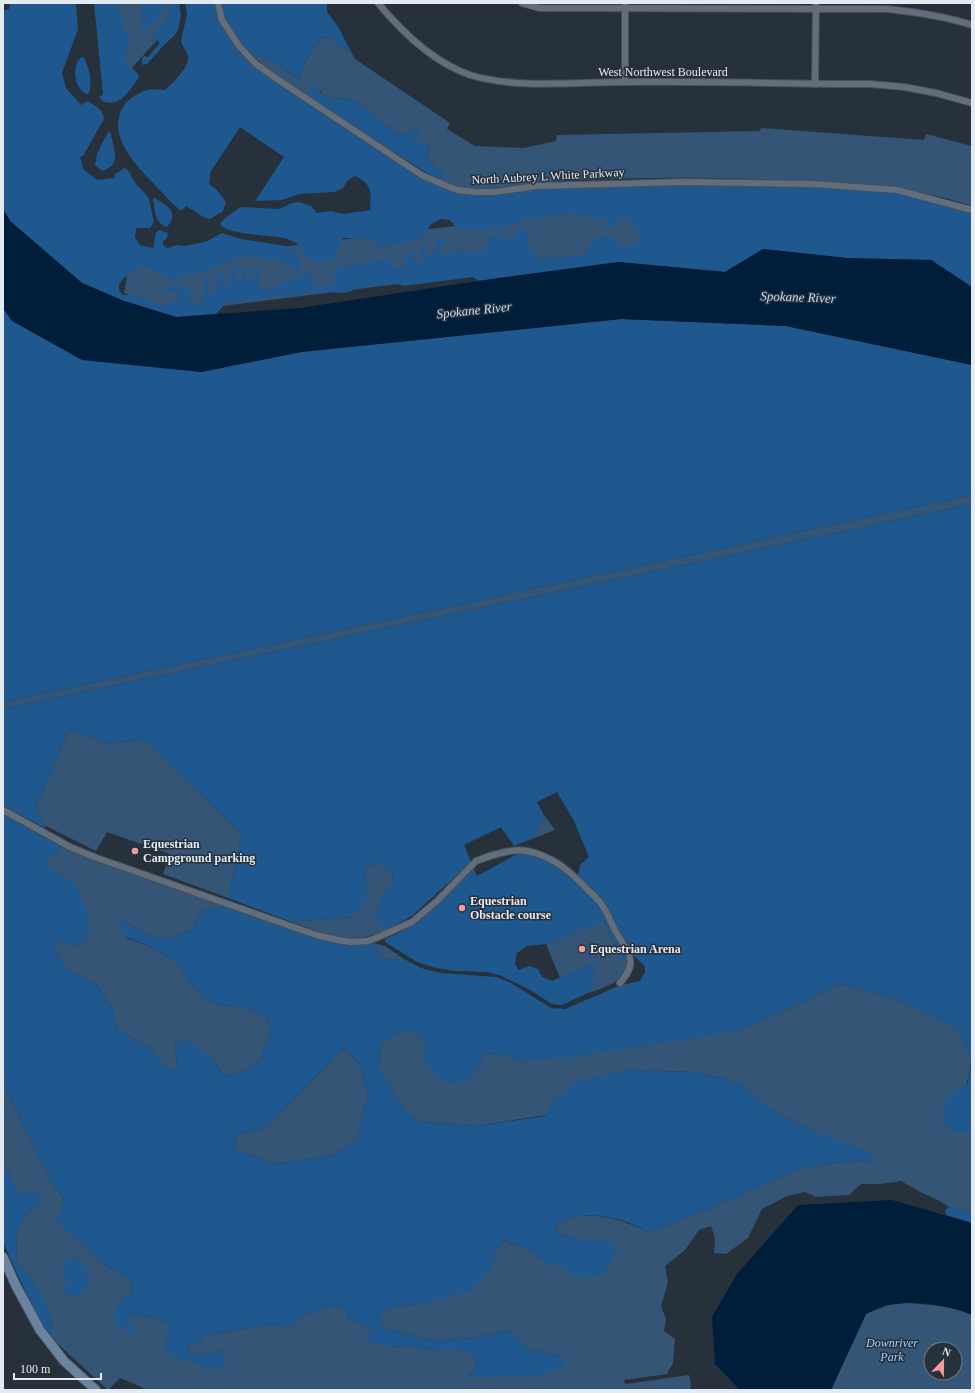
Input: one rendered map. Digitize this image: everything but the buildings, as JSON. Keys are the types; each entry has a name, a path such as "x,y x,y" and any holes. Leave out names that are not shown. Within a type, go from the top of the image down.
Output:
{"main road":[{"path":"3,1256 16,1286 40,1330 64,1361 96,1390"}],"street":[{"name":"North Aubrey L White Parkway","path":"218,3 222,20 239,46 256,64 423,176 457,190 495,192 536,186 684,182 813,184 897,190 972,210"},
{"name":"West Northwest Boulevard","path":"378,3 407,35 447,65 471,75 496,80 538,83 625,82 870,84 904,87 936,93 972,103"},
{"path":"522,3 538,8 625,5 816,6 893,9 939,16 972,25"},
{"path":"625,5 625,82"},
{"path":"815,84 816,6"},
{"path":"3,810 70,847 97,858 316,934 350,942 368,941 412,922 437,901 476,862 483,858 514,850 526,850 550,858 564,867 601,903 631,960 628,972 620,983"}],"green space":[{"path":"107,3 170,3 169,27 129,71 114,54"},
{"path":"332,36 344,50 350,50 355,59 450,123 447,129 475,146 524,148 556,141 557,135 760,131 761,128 924,140 926,134 972,146 972,206 929,194 885,187 841,183 742,179 660,178 570,180 540,182 486,189 460,188 441,180 445,175 427,158 429,147 413,142 421,131 412,131 405,135 396,133 353,101 342,98 334,100 322,94 320,89 312,100 263,65 252,54 273,61 298,79 300,77 303,65 321,38"},
{"path":"635,204 653,252 175,312 124,293 131,255 181,259"},
{"path":"972,495 972,504 3,709 3,702"},
{"path":"69,729 108,744 144,739 242,834 228,898 163,874 170,854 107,832 96,851 46,826 35,809"},
{"path":"544,815 555,830 532,839"},
{"path":"62,847 230,907 203,910 192,930 173,938 152,937 123,921 126,938 156,949 176,962 192,985 214,1004 244,1007 267,1017 271,1030 260,1060 243,1072 224,1076 213,1059 175,1043 177,1068 166,1068 149,1047 117,1030 112,1008 96,984 64,968 55,948 59,939 78,946 87,939 45,866 46,858 56,854"},
{"path":"376,862 393,871 392,885 380,899 383,928 394,926 373,935 361,938 342,938 328,935 292,922 351,917 365,879 364,869"},
{"name":"Equestrian Arena","path":"604,920 618,954 623,960 626,957 626,966 624,973 616,981 610,985 586,994 593,985 590,965 560,978 546,944"},
{"path":"373,943 385,946 404,959 386,960 377,956 376,945"},
{"path":"841,984 899,1000 959,1029 972,1062 954,1132 972,1132 972,1212 949,1207 901,1181 881,1184 861,1184 849,1195 816,1197 805,1192 787,1196 762,1209 748,1238 726,1254 714,1253 715,1238 711,1226 699,1230 685,1250 665,1266 668,1282 661,1306 666,1319 664,1331 675,1339 673,1363 667,1374 624,1380 625,1384 689,1375 691,1383 690,1390 148,1390 120,1378 108,1390 58,1344 50,1334 52,1323 30,1275 21,1268 16,1260 17,1231 26,1214 38,1204 22,1194 11,1183 11,1175 3,1167 3,1067 8,1094 52,1184 64,1198 58,1221 108,1267 128,1278 133,1285 130,1294 127,1321 131,1314 154,1317 166,1323 170,1329 164,1347 213,1369 221,1351 198,1355 187,1351 188,1345 198,1343 204,1336 272,1324 287,1328 297,1320 317,1310 324,1307 337,1306 346,1310 350,1320 361,1323 371,1329 370,1333 392,1348 406,1345 433,1350 460,1350 472,1353 477,1365 468,1377 562,1356 527,1349 509,1330 473,1338 433,1341 384,1328 378,1317 388,1308 430,1302 490,1269 501,1240 527,1248 547,1262 574,1238 556,1234 558,1222 565,1219 579,1216 607,1217 649,1232 715,1206 793,1171 821,1164 870,1160 873,1157 812,1131 767,1108 745,1087 726,1079 693,1072 629,1070 555,1098 546,1115 477,1126 419,1122 406,1112 379,1071 380,1045 399,1032 414,1032 470,1078 487,1053 504,1055 521,1061 745,1028"},
{"path":"343,1048 360,1064 368,1095 356,1140 334,1155 276,1164 233,1149 237,1135 268,1126"},
{"name":"Downriver Park","path":"909,1303 949,1308 972,1315 972,1390 831,1390 866,1314 888,1305"}],"shaded area":[{"path":"9,3 76,3 78,29 62,73 66,88 81,105 88,101 100,110 104,119 83,156 80,157 84,170 97,180 115,178 115,174 125,168 129,171 136,184 148,197 154,222 150,228 136,228 135,237 140,245 153,248 156,232 160,230 168,233 167,238 163,241 163,245 167,248 177,245 184,246 205,242 222,233 241,239 286,246 294,251 300,262 300,267 296,272 283,261 275,258 268,259 255,256 241,257 212,268 172,279 160,275 149,267 139,268 123,279 119,285 119,290 123,295 134,295 164,305 178,299 180,293 178,291 172,293 166,291 165,288 189,285 190,302 194,306 200,304 204,295 202,278 209,276 209,292 216,293 218,288 216,282 219,273 224,272 225,275 221,284 230,286 231,282 229,278 234,268 239,268 236,280 241,281 243,276 242,270 246,266 249,269 246,274 246,279 253,281 255,266 258,267 259,285 262,289 268,290 299,277 305,272 309,273 312,282 321,286 328,286 331,285 336,279 337,267 390,258 392,260 391,269 406,266 407,260 404,257 406,253 414,250 412,259 416,262 421,262 421,252 426,243 429,243 425,255 432,256 438,241 445,238 447,240 438,251 444,256 450,251 456,252 461,249 471,255 475,251 484,253 489,237 503,235 508,240 516,236 515,231 521,228 525,230 531,239 526,244 535,255 544,261 548,256 563,258 578,254 583,257 597,237 608,236 620,245 626,246 634,246 640,238 637,227 625,218 619,219 614,226 609,228 606,226 606,219 598,219 581,214 568,214 528,219 501,228 486,230 458,230 450,220 441,219 431,224 423,237 385,247 379,246 372,239 343,238 333,260 316,262 309,259 300,246 285,238 240,232 224,228 220,224 240,207 279,209 292,203 299,202 311,206 317,213 331,211 343,214 370,210 370,190 368,186 365,182 355,176 348,180 343,188 334,192 299,194 282,200 255,201 284,157 240,127 211,171 209,184 216,189 226,202 223,211 210,219 205,218 186,206 180,210 134,162 122,142 118,122 123,107 131,98 147,90 165,90 180,75 186,65 188,56 181,41 187,14 185,3 215,3 220,21 238,48 389,156 456,191 484,195 540,187 684,183 844,188 890,192 972,212 972,287 931,260 846,258 764,249 725,272 618,262 479,281 473,277 404,286 395,283 357,288 349,292 340,293 321,291 226,303 216,314 176,317 124,301 82,283 10,221 3,209 3,11 9,9"},
{"path":"94,3 117,3 123,29 130,37 124,60 139,75 138,79 127,94 119,101 108,103 102,101 99,96 103,95"},
{"path":"142,3 165,3 161,15 145,31 142,30"},
{"path":"170,3 179,3 181,15 178,30 147,64 142,65 142,58 145,56 148,57 160,43 156,39 152,40 151,38 167,18"},
{"path":"221,3 327,3 327,12 339,28 350,50 344,50 331,36 321,38 303,65 300,77 298,79 273,61 252,54 240,43 227,22"},
{"path":"82,57 84,58 90,75 90,89 89,93 86,94 79,88 75,76 77,63"},
{"path":"311,86 316,87 322,94 334,100 342,98 353,101 396,133 405,135 420,129 421,131 413,142 417,144 428,143 429,147 427,158 445,175 444,180 427,173 312,100 309,93"},
{"path":"108,132 111,134 115,151 115,161 113,165 102,171 95,165 97,154"},
{"path":"154,198 167,206 172,212 171,221 166,227 157,219 153,200"},
{"path":"3,308 12,321 201,372 301,352 621,319 786,326 972,365 972,495 3,702"},
{"path":"972,504 972,1062 959,1029 899,1000 841,984 745,1028 703,1037 564,1058 521,1061 504,1055 487,1053 470,1078 451,1084 436,1076 424,1058 425,1042 414,1032 399,1032 380,1045 379,1071 406,1112 419,1122 477,1126 545,1116 555,1098 580,1080 629,1070 693,1072 726,1079 745,1087 767,1108 812,1131 872,1153 874,1157 870,1160 821,1164 793,1171 715,1206 649,1232 623,1221 598,1216 579,1216 558,1222 556,1234 574,1238 609,1242 616,1249 611,1264 605,1274 585,1278 547,1262 527,1248 502,1240 490,1269 472,1290 430,1302 389,1308 378,1317 384,1328 433,1341 473,1338 509,1330 527,1349 562,1356 565,1366 542,1375 468,1378 477,1365 472,1353 460,1350 433,1350 406,1345 392,1348 369,1341 364,1336 370,1333 371,1329 361,1323 350,1320 346,1310 337,1306 324,1307 317,1310 297,1320 287,1328 272,1324 204,1336 198,1343 188,1345 187,1351 198,1355 220,1351 228,1359 225,1364 213,1369 170,1355 164,1347 169,1329 166,1323 154,1317 131,1314 127,1321 137,1328 133,1334 123,1330 113,1320 120,1300 130,1294 133,1285 128,1278 108,1267 57,1221 64,1198 52,1184 8,1094 3,1067 3,814 62,847 56,854 46,858 46,866 75,883 88,915 87,939 78,946 59,940 55,948 64,968 96,984 112,1008 117,1030 149,1047 166,1068 177,1068 175,1043 185,1039 213,1059 224,1076 243,1072 260,1060 271,1030 267,1017 244,1007 214,1004 192,985 176,962 156,949 126,937 118,924 123,921 152,937 173,938 192,930 203,910 230,907 330,942 356,945 373,943 376,945 377,956 386,960 404,959 421,968 441,973 496,977 511,983 551,1008 565,1009 621,985 640,981 645,972 645,966 634,956 628,947 619,933 608,909 578,875 580,865 589,857 574,821 557,792 537,802 544,815 532,839 514,846 501,827 464,845 471,862 413,915 394,926 383,928 376,920 380,899 392,885 393,871 376,862 364,869 368,895 360,909 351,917 292,922 228,898 242,834 144,739 108,744 69,729 35,809 46,826 45,828 3,806 3,709","holes":["343,1048 360,1064 368,1095 356,1140 334,1155 276,1164 233,1149 237,1135 268,1126"]},
{"path":"519,853 527,853 549,860 563,868 601,906 625,950 626,957 621,960 604,921 546,944 527,946 517,953 515,963 518,970 529,966 538,969 542,977 552,981 590,965 595,970 593,985 586,994 562,1005 552,1004 530,990 502,976 487,972 456,971 436,968 417,962 385,942 385,939 401,932 416,921 473,868 477,876"},
{"path":"972,1062 972,1132 954,1132 941,1123 948,1095 967,1085"},
{"path":"3,1167 11,1175 11,1183 22,1194 35,1190 41,1200 26,1214 17,1231 16,1260 21,1268 30,1275 48,1306 52,1323 50,1334 39,1320 3,1242"},
{"path":"949,1207 972,1212 972,1223 946,1215 945,1211"},
{"path":"79,1258 88,1273 86,1291 75,1297 64,1293 63,1287 69,1281 61,1268 66,1259"}],"water":[{"name":"Spokane River","path":"3,209 10,221 82,283 124,301 176,317 300,308 498,278 619,262 725,272 763,249 846,258 931,260 972,287 972,365 786,326 621,319 301,352 201,372 82,360 12,321 3,308"},
{"path":"892,1200 972,1223 972,1315 963,1311 931,1304 909,1303 883,1306 866,1314 831,1390 740,1390 715,1364 712,1317 737,1274 798,1205"}],"place":[{"name":"Equestrian Campground parking","path":"135,851"},
{"name":"Equestrian Obstacle course","path":"462,908"},
{"name":"Equestrian Arena","path":"582,949"}]}
